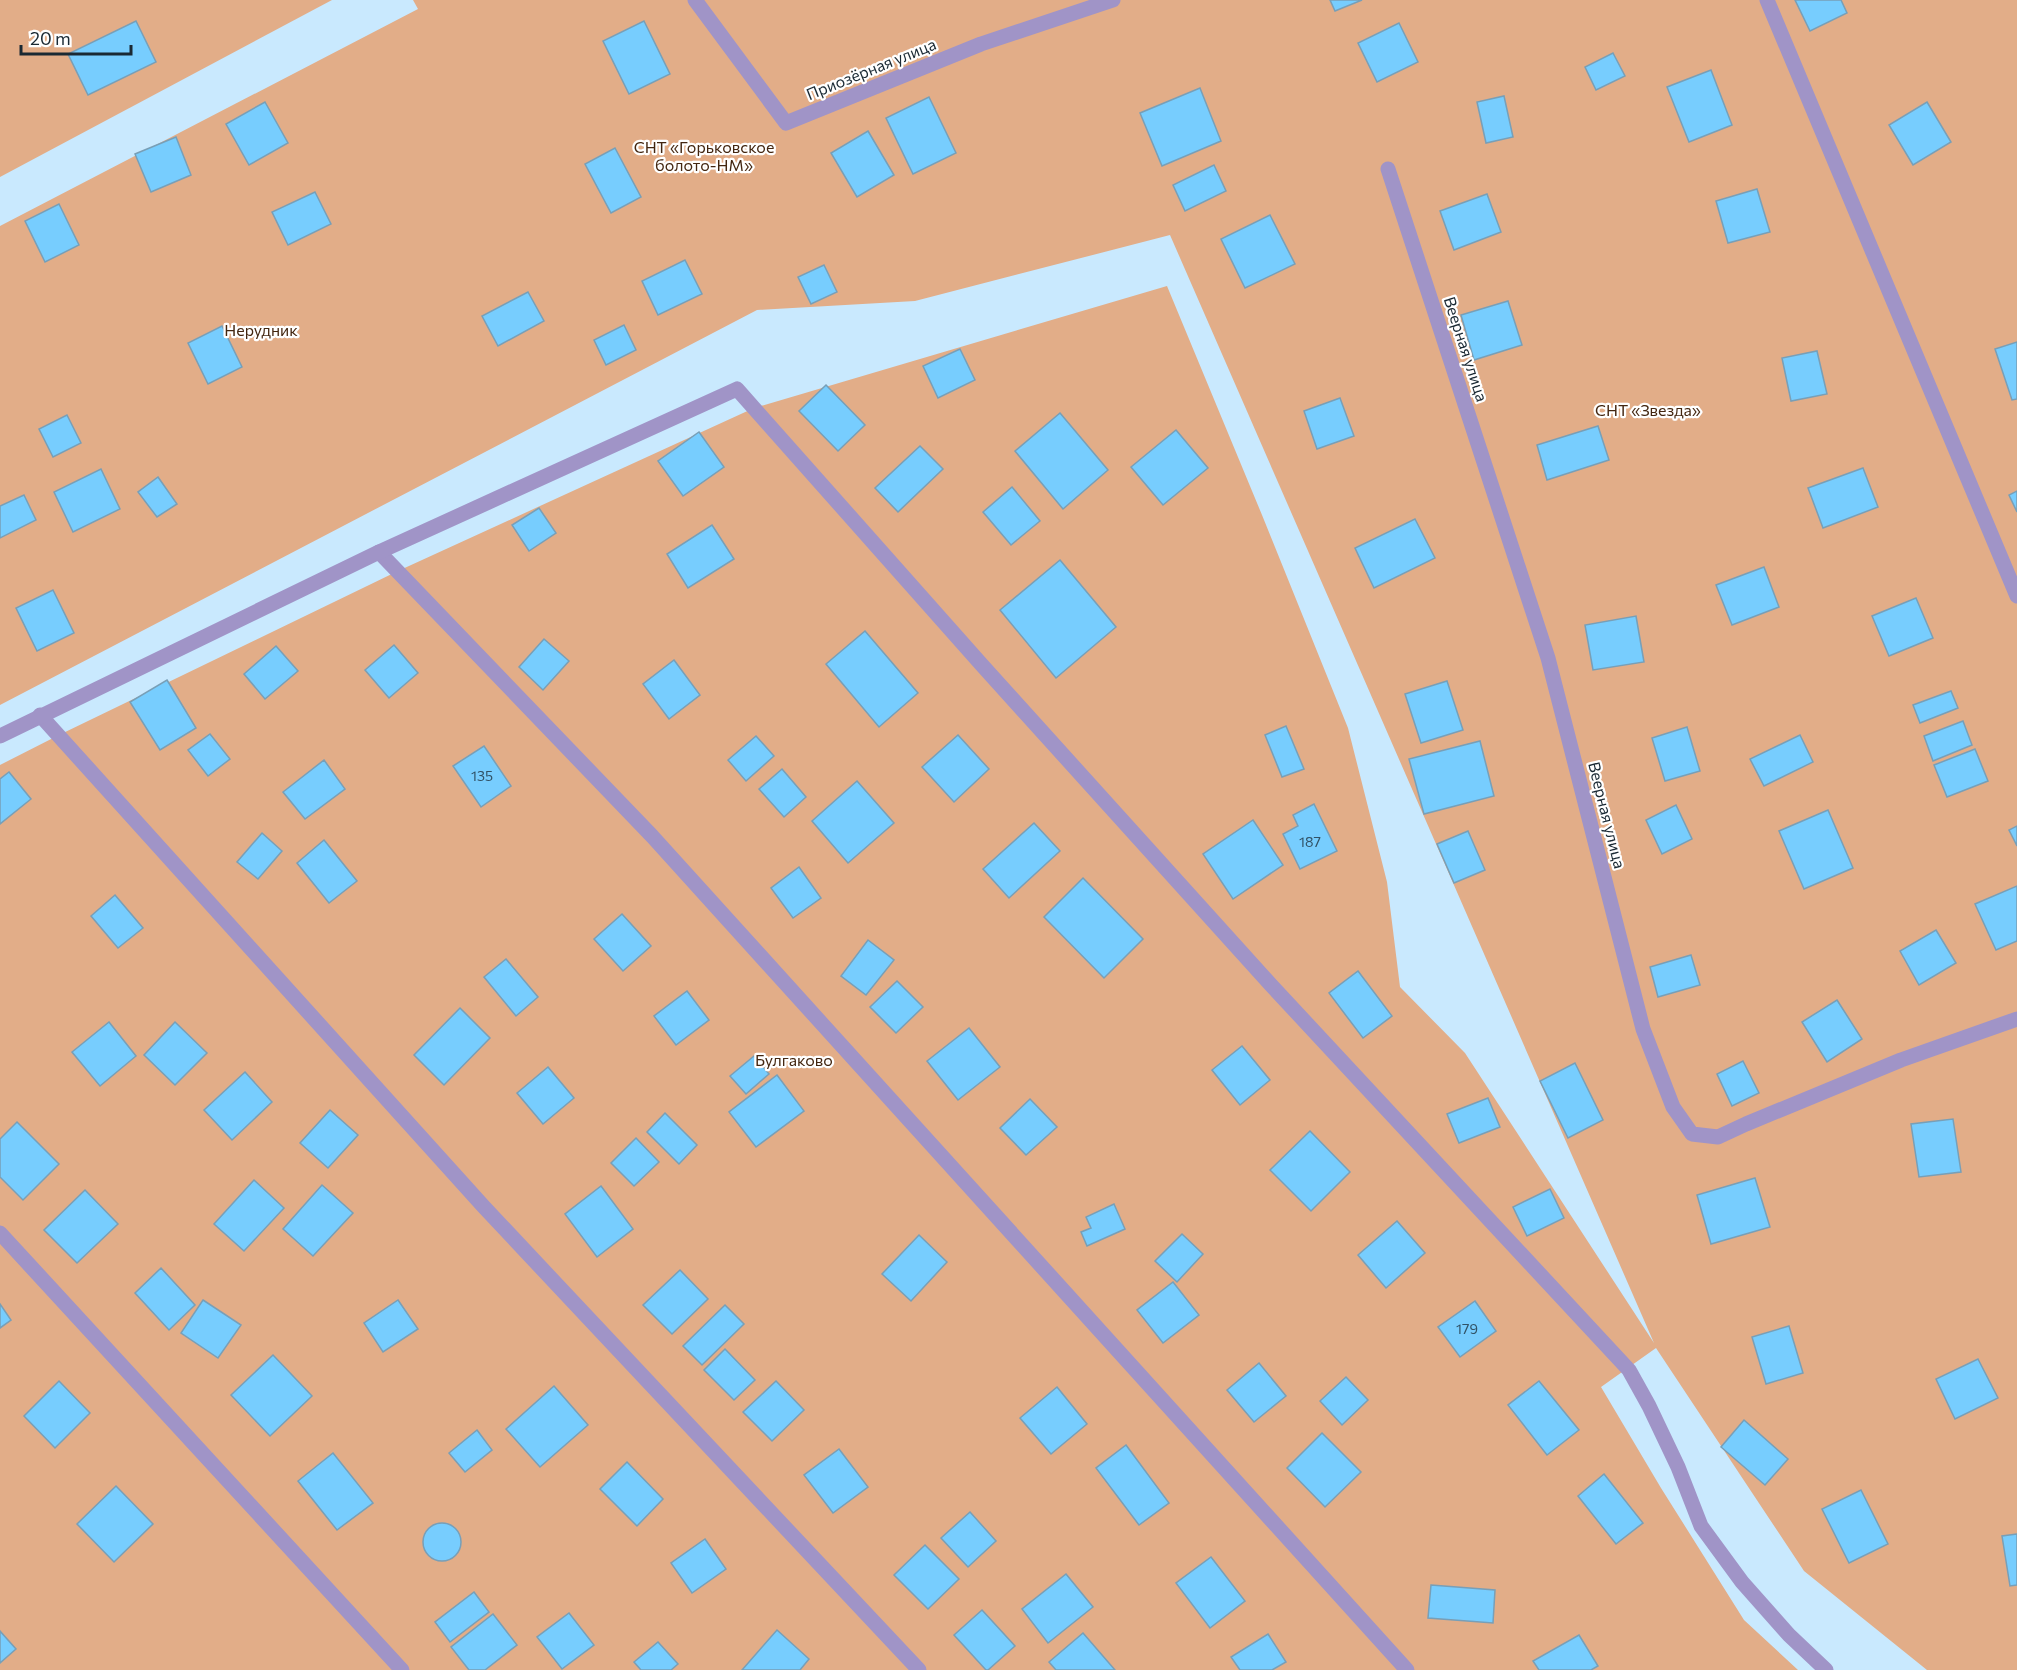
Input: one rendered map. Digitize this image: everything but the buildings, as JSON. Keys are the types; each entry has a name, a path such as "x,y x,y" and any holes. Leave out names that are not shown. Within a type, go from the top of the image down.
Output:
{"street":[{"name":"Приозёрная улица","path":"695,0 786,123 981,44 1113,0"},
{"path":"1767,0 2017,596"},
{"name":"Веерная улица","path":"1388,170 1548,658 1643,1029 1673,1107 1692,1134 1718,1137 1901,1060 2017,1018"},
{"path":"0,736 379,552 737,389 1271,985 1629,1370 1678,1467 1701,1526 1742,1582 1789,1635 1826,1670"},
{"path":"379,552 652,836 1407,1670"},
{"path":"40,715 484,1207 919,1670"},
{"path":"0,1233 402,1670"}],"green space":[{"path":"0,0 332,0 0,177"},
{"path":"413,0 2017,0 2017,1670 1927,1670 1804,1571 1656,1348 1601,1387 1744,1620 1798,1670 0,1670 0,765 398,571 754,408 1167,286 1348,728 1387,882 1400,987 1465,1053 1654,1343 1170,235 915,301 757,310 0,705 0,226 418,9"}],"park label":[{"name":"СНТ «Горьковское болото-НМ»","path":"704,156"},
{"name":"Нерудник","path":"261,330"},
{"name":"СНТ «Звезда»","path":"1648,410"},
{"name":"Булгаково","path":"794,1060"}]}
